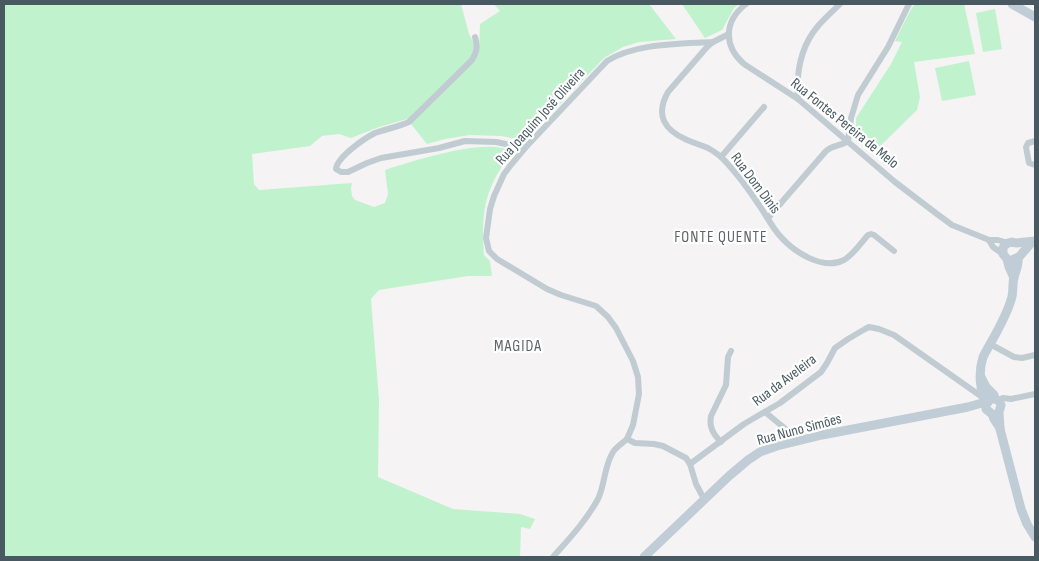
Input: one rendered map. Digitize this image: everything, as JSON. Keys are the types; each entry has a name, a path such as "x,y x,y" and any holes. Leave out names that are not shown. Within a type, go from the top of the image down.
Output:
{"street":[{"path":"729,34 733,18 746,4"},
{"path":"798,99 799,64 805,46 816,27 840,4"},
{"path":"768,218 826,151 848,142 850,118 858,95 888,47 909,4"},
{"path":"1012,4 1035,17"},
{"name":"Rua Dom Dinis","path":"729,34 713,42 701,53 668,92 664,100 662,115 666,125 678,136 709,149 721,157 747,188 781,237 812,260 827,264 842,260 851,254 871,234 894,251"},
{"name":"Rua Fontes Pereira de Melo","path":"729,34 730,46 738,59 798,99 895,182 952,225 989,240 1012,243 1034,241"},
{"path":"475,37 477,48 472,60 409,122 369,136 344,156 336,169 341,172 348,172 381,158 439,148 465,141 496,142 525,148"},
{"name":"Rua Joaquim José Oliveira","path":"627,439 633,425 639,388 638,377 629,353 616,328 596,306 547,289 492,255 487,247 488,222 494,196 504,174 525,148 607,61 616,55 638,48 713,42"},
{"path":"721,157 764,107"},
{"path":"1035,141 1028,143 1026,147 1029,163 1035,165"},
{"name":"Rua Fontes Pereira de Melo","path":"989,240 993,247 1005,257 1014,278"},
{"name":"Rua Fontes Pereira de Melo","path":"1019,256 1034,241"},
{"path":"1019,256 1014,260 1005,257 1003,248 1012,243 1020,248 1019,256 1018,264 1009,306 981,362 981,377 994,419 1000,429 1021,509 1035,537"},
{"name":"Rua da Aveleira","path":"690,464 744,424 780,402 821,372 835,348 865,328 879,329 894,336 990,403"},
{"path":"990,344 1014,357 1022,358 1035,355"},
{"path":"721,442 712,432 710,421 726,385 728,357 731,351"},
{"path":"981,377 986,387 994,396 990,403"},
{"path":"972,406 1035,394"},
{"name":"Rua Nuno Simões","path":"644,557 704,499 754,455 799,440 972,406 983,411 990,403"},
{"path":"765,412 799,440"},
{"path":"553,557 588,516 601,492 611,455 627,439 635,443 664,446 686,458 704,499"}],"green space":[{"path":"4,4 461,4 469,34 479,52 480,24 500,11 494,4 649,4 676,39 639,42 623,47 604,58 529,136 518,139 501,136 470,135 427,144 407,119 351,138 339,134 322,136 310,146 252,154 254,184 259,190 352,183 352,196 355,200 374,207 385,203 388,194 385,170 448,152 466,149 498,147 509,151 510,156 501,168 490,191 484,215 484,255 490,261 492,276 468,276 379,290 371,299 379,400 378,477 453,509 520,514 535,519 530,529 521,527 520,557 4,557"},
{"path":"682,4 739,4 734,8 722,30 705,38"},
{"path":"915,4 964,4 975,54 914,62 920,97 917,110 875,151 859,144 856,136 856,118 891,64 902,42 895,41"},
{"path":"995,9 1002,49 983,52 976,13"},
{"path":"969,61 976,95 942,101 935,68"}],"district":[{"name":"FONTE QUENTE","path":"721,236"},
{"name":"MAGIDA","path":"518,345"}]}
